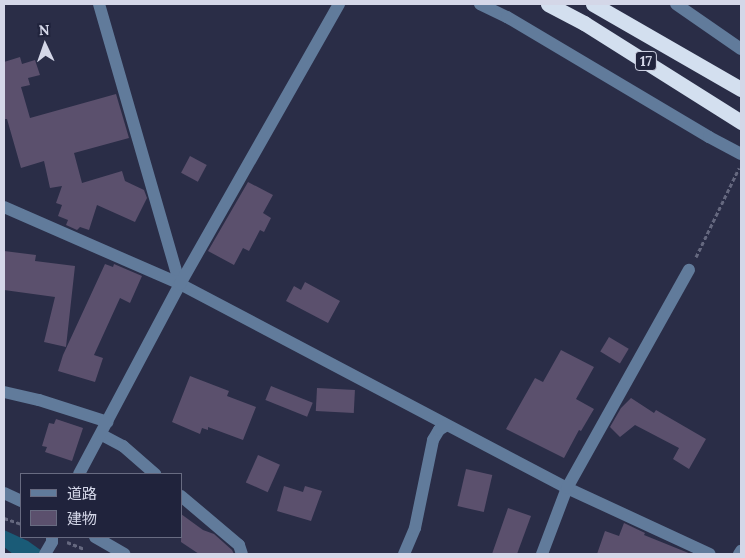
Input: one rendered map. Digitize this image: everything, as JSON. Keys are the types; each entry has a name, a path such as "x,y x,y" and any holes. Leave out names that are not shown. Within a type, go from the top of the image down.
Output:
{"highway":[{"name":"17","path":"548,4 584,23 741,122"},
{"name":"17","path":"593,4 741,89"}],"street":[{"path":"99,4 180,284"},
{"path":"80,473 102,434 180,284 339,4"},
{"path":"480,4 508,17 709,137 741,154"},
{"path":"676,4 741,49"},
{"path":"4,207 180,284 567,488 710,554"},
{"path":"542,554 567,488 688,270"},
{"path":"4,392 40,400 108,422"},
{"path":"404,554 415,528 433,440 439,430 447,425"},
{"path":"102,434 123,446 154,473"},
{"path":"4,494 20,501"},
{"path":"182,497 239,545 242,554"},
{"path":"97,538 125,554"},
{"path":"45,554 56,540"}],"path":[{"path":"688,270 741,164"},
{"path":"4,518 20,524"},
{"path":"56,540 88,551"}],"water":[{"path":"4,530 28,541 46,554 13,554 4,547"}],"building":[{"path":"20,57 22,64 35,60 40,75 28,78 30,85 21,87 30,118 116,94 129,138 74,153 82,183 122,171 125,181 144,190 147,198 135,222 97,205 89,230 80,227 77,230 66,225 68,220 58,216 62,205 56,203 62,186 50,188 44,161 21,168 7,119 4,119 4,62"},
{"path":"190,156 207,165 198,182 181,173"},
{"path":"248,182 273,195 263,213 271,218 264,232 260,230 249,251 243,248 234,265 208,251"},
{"path":"4,251 36,255 35,261 75,266 66,347 44,342 55,297 4,290"},
{"path":"105,264 113,267 114,264 142,276 130,303 120,298 94,355 103,358 95,382 58,371 63,355"},
{"path":"305,282 340,301 328,323 286,301 294,286 301,290"},
{"path":"609,337 629,349 620,363 600,352"},
{"path":"561,350 594,367 576,399 594,409 581,431 579,430 564,458 506,429 535,378 543,382"},
{"path":"190,376 229,391 227,396 256,407 243,440 208,427 208,430 202,428 200,434 172,422"},
{"path":"271,386 313,403 307,417 265,400"},
{"path":"317,388 355,390 354,413 316,411"},
{"path":"631,398 654,413 656,410 706,439 689,469 673,459 679,448 635,425 620,437 610,427 621,408"},
{"path":"56,419 83,428 72,461 45,452 47,447 42,446 49,423 54,424"},
{"path":"258,455 280,465 268,492 246,482"},
{"path":"466,469 492,475 484,512 457,506"},
{"path":"284,486 303,492 305,486 322,491 311,521 277,511"},
{"path":"508,508 531,516 517,554 492,554"},
{"path":"182,515 203,530 214,534 234,554 199,554 181,542"},
{"path":"624,523 645,533 644,535 691,554 597,554 605,531 619,536"}]}
